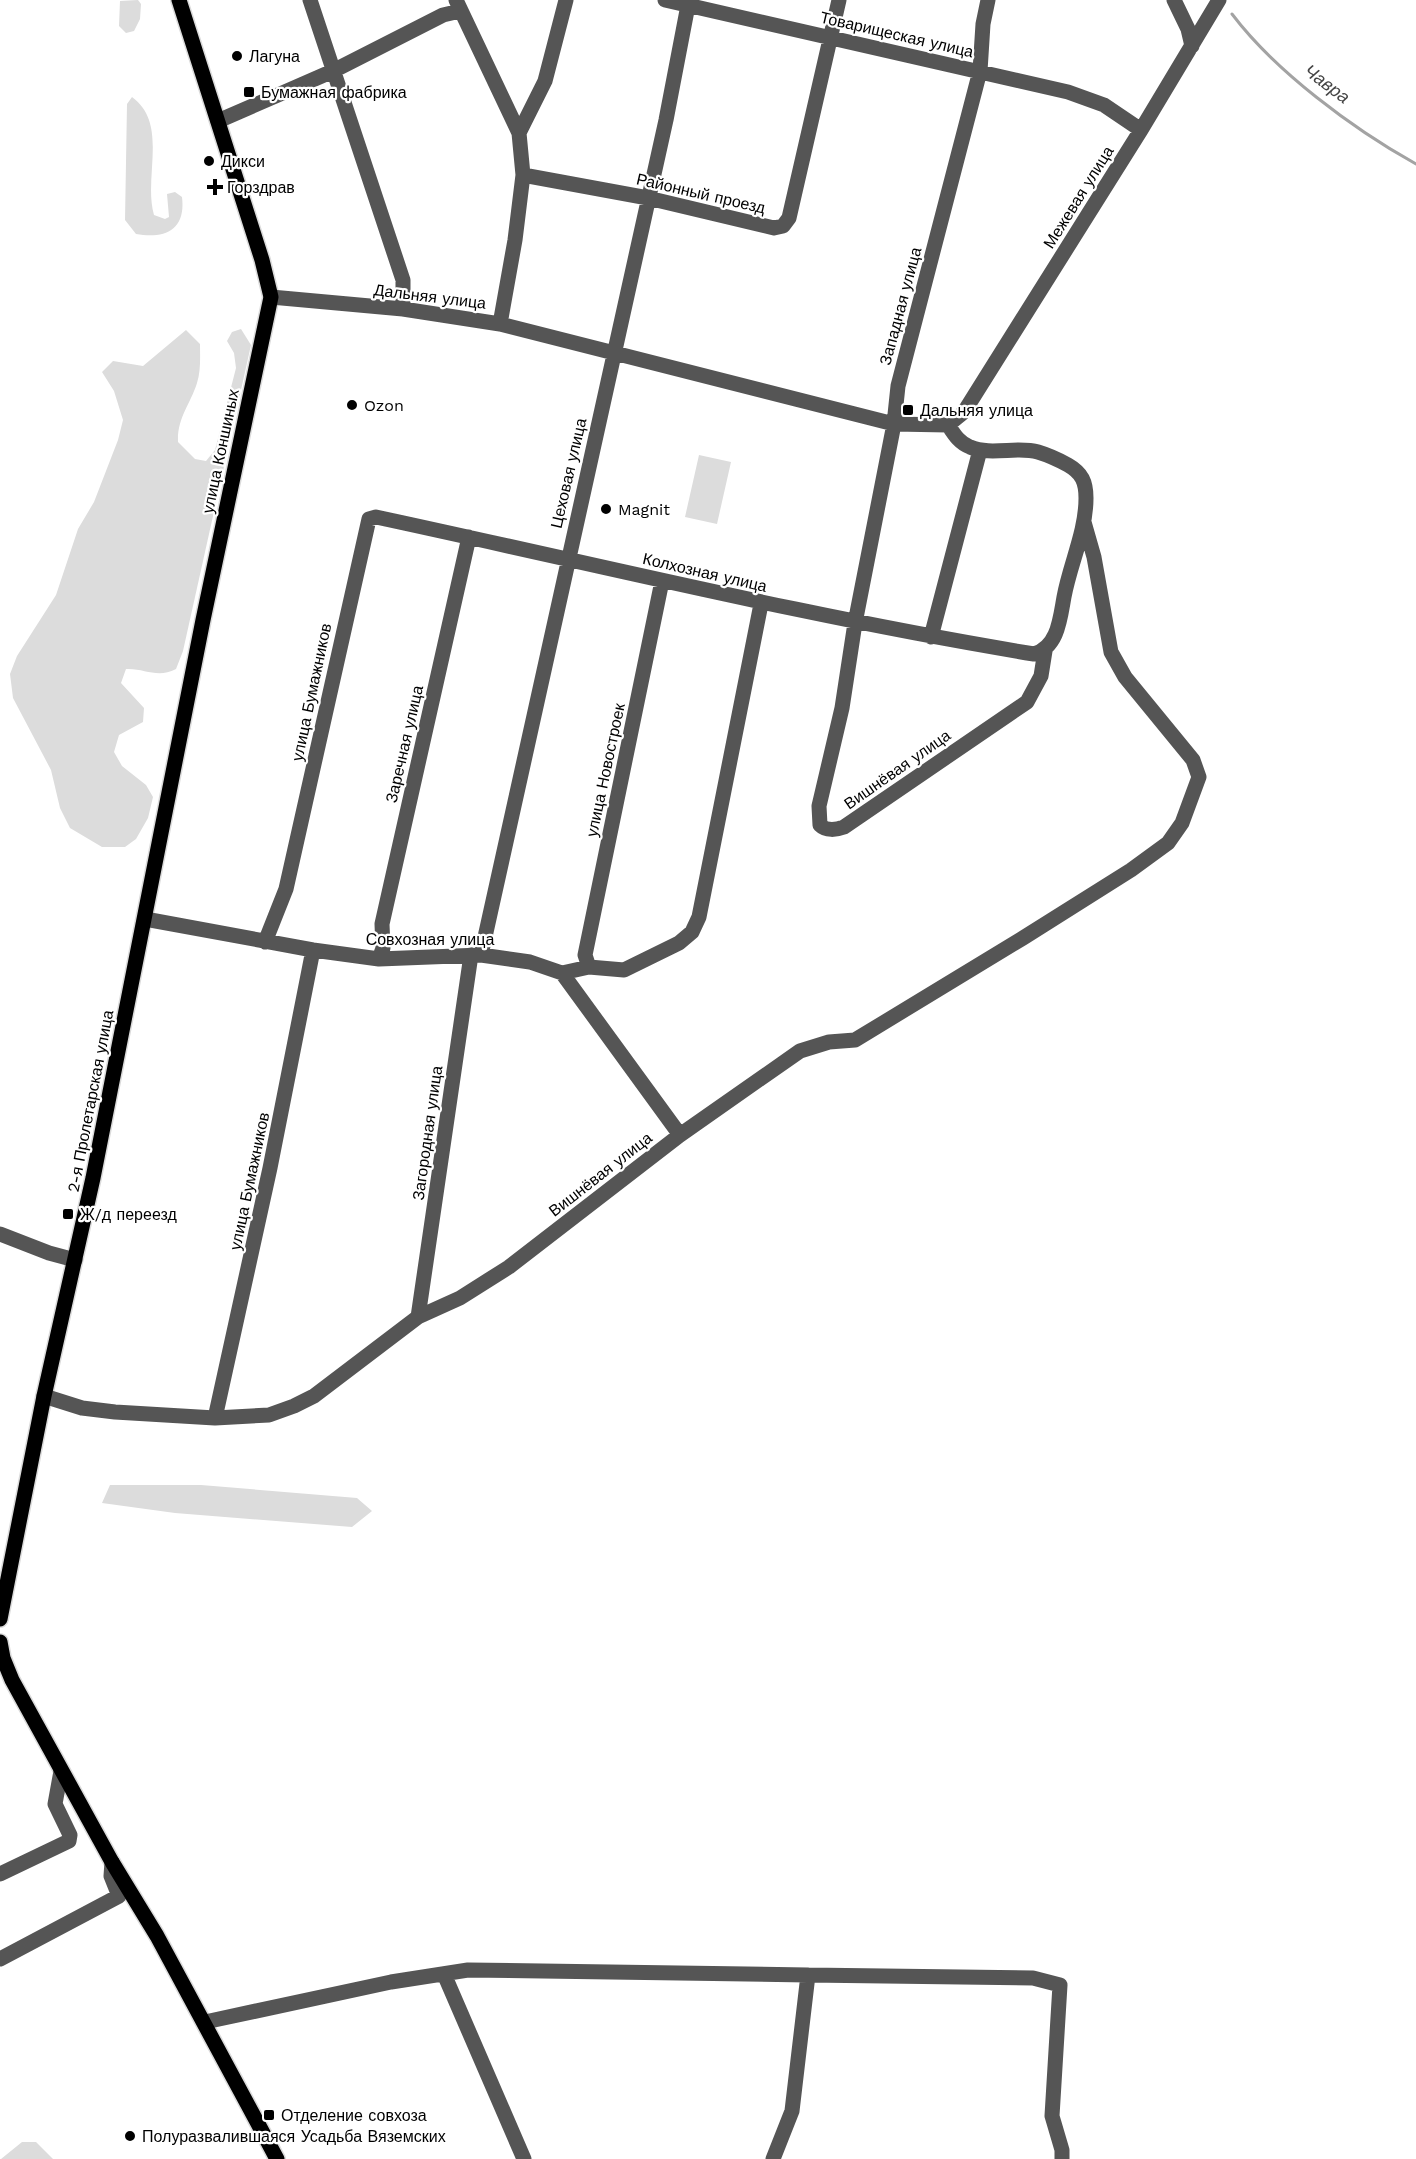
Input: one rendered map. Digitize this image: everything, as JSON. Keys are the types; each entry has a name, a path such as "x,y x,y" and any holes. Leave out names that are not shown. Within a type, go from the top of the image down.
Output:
{"main road":[{"name":"улица Коншиных","path":"145,919 202,620 271,297 262,260 179,0"},
{"name":"2-я Пролетарская улица","path":"0,1618 44,1396 75,1260 145,919"},
{"path":"0,1642 3,1658 12,1680 112,1862 205,2022 277,2159"}],"street":[{"path":"310,0 403,280 403,309"},
{"path":"519,133 545,81 566,0"},
{"name":"Товарищеская улица","path":"665,0 689,3 1086,97 1104,105 1141,130"},
{"name":"Районный проезд","path":"523,175 648,198 774,228 783,226 789,218 839,0"},
{"name":"Западная улица","path":"855,623 894,424 898,386 980,71 983,24 988,0"},
{"path":"1174,0 1188,29 1192,46"},
{"name":"Межевая улица","path":"948,425 964,412 1141,130 1219,0"},
{"name":"Цеховая улица","path":"476,955 615,353 678,65 689,3"},
{"path":"218,121 333,71 444,15 458,5 519,133 523,175 515,240 500,324"},
{"name":"Дальняя улица","path":"271,297 403,309 500,324 894,424 948,425"},
{"path":"948,425 957,440 980,450 1037,451 1079,472 1086,485 1084,522 1069,570 1061,616 1054,639 1040,652"},
{"path":"930,637 980,450"},
{"name":"Колхозная улица","path":"369,519 376,517 855,623 930,637 1040,652"},
{"name":"улица Бумажников","path":"265,942 286,889 369,519"},
{"name":"Вишнёвая улица","path":"44,1396 82,1408 115,1413 215,1418 269,1415 294,1406 314,1396 418,1317 460,1298 508,1267 680,1135 800,1051 829,1041 855,1040 1131,870 1168,843 1182,823 1199,777 1193,760 1125,677 1111,652 1094,557 1084,522"},
{"name":"Заречная улица","path":"379,959 383,948 382,924 469,537"},
{"name":"улица Новостроек","path":"589,967 585,955 662,581"},
{"path":"680,1135 562,973 589,967 624,970 679,943 692,932 699,917 761,604"},
{"name":"Вишнёвая улица","path":"855,623 842,708 819,806 818,820 823,828 837,830 844,827 1027,702 1041,676 1040,652"},
{"name":"Совхозная улица","path":"145,919 265,942 379,959 476,955 530,962 562,973"},
{"name":"улица Бумажников","path":"215,1418 263,1201 313,950"},
{"name":"Загородная улица","path":"418,1317 468,980 476,955"},
{"path":"433,956 461,971 468,980"},
{"path":"0,1234 49,1253 75,1260"},
{"path":"0,1874 69,1841 70,1835 55,1804 61,1771"},
{"path":"0,1959 119,1896 111,1876 112,1862"},
{"path":"205,2022 391,1982 468,1970 1033,1978 1060,1985 1052,2116 1062,2150 1062,2159"},
{"path":"444,1974 524,2159"},
{"path":"773,2159 792,2111 808,1975"}],"shaded area":[{"path":"138,0 141,4 140,19 134,31 126,33 119,26 120,1"},
{"path":"132,97 143,108 150,121 153,152 151,200 154,215 165,219 169,217 167,194 175,192 182,197 181,217 177,225 171,230 156,235 136,234 125,220 127,104"},
{"path":"241,329 251,345 183,651 176,669 157,673 126,669 121,683 144,708 143,722 119,735 114,752 122,766 146,785 153,797 148,818 136,839 125,847 102,847 70,828 60,808 51,770 13,698 10,674 17,656 56,595 78,529 94,502 118,440 123,420 114,391 102,372 113,361 143,366 186,330 200,344 200,369 197,383 184,412 178,442 195,459 206,461 215,450 236,368 234,353 227,341 232,332"},
{"path":"699,455 731,462 717,524 685,517"},
{"path":"110,1485 201,1485 357,1498 372,1511 352,1527 175,1513 102,1503"},
{"path":"22,2142 36,2142 53,2159 1,2159"}],"waterway":[{"name":"Чавра","path":"1232,14 1270,57 1316,97 1367,134 1416,164"}],"place":[{"name":"Лагуна","path":"237,56"},
{"name":"Бумажная фабрика","path":"249,92"},
{"name":"Дикси","path":"209,161"},
{"name":"Горздрав","path":"215,187"},
{"name":"Ozon","path":"352,405"},
{"name":"Дальняя улица","path":"908,410"},
{"name":"Magnit","path":"606,509"},
{"name":"Ж/д переезд","path":"68,1214"},
{"name":"Отделение совхоза","path":"269,2115"},
{"name":"Полуразвалившаяся Усадьба Вяземских","path":"130,2136"}]}
